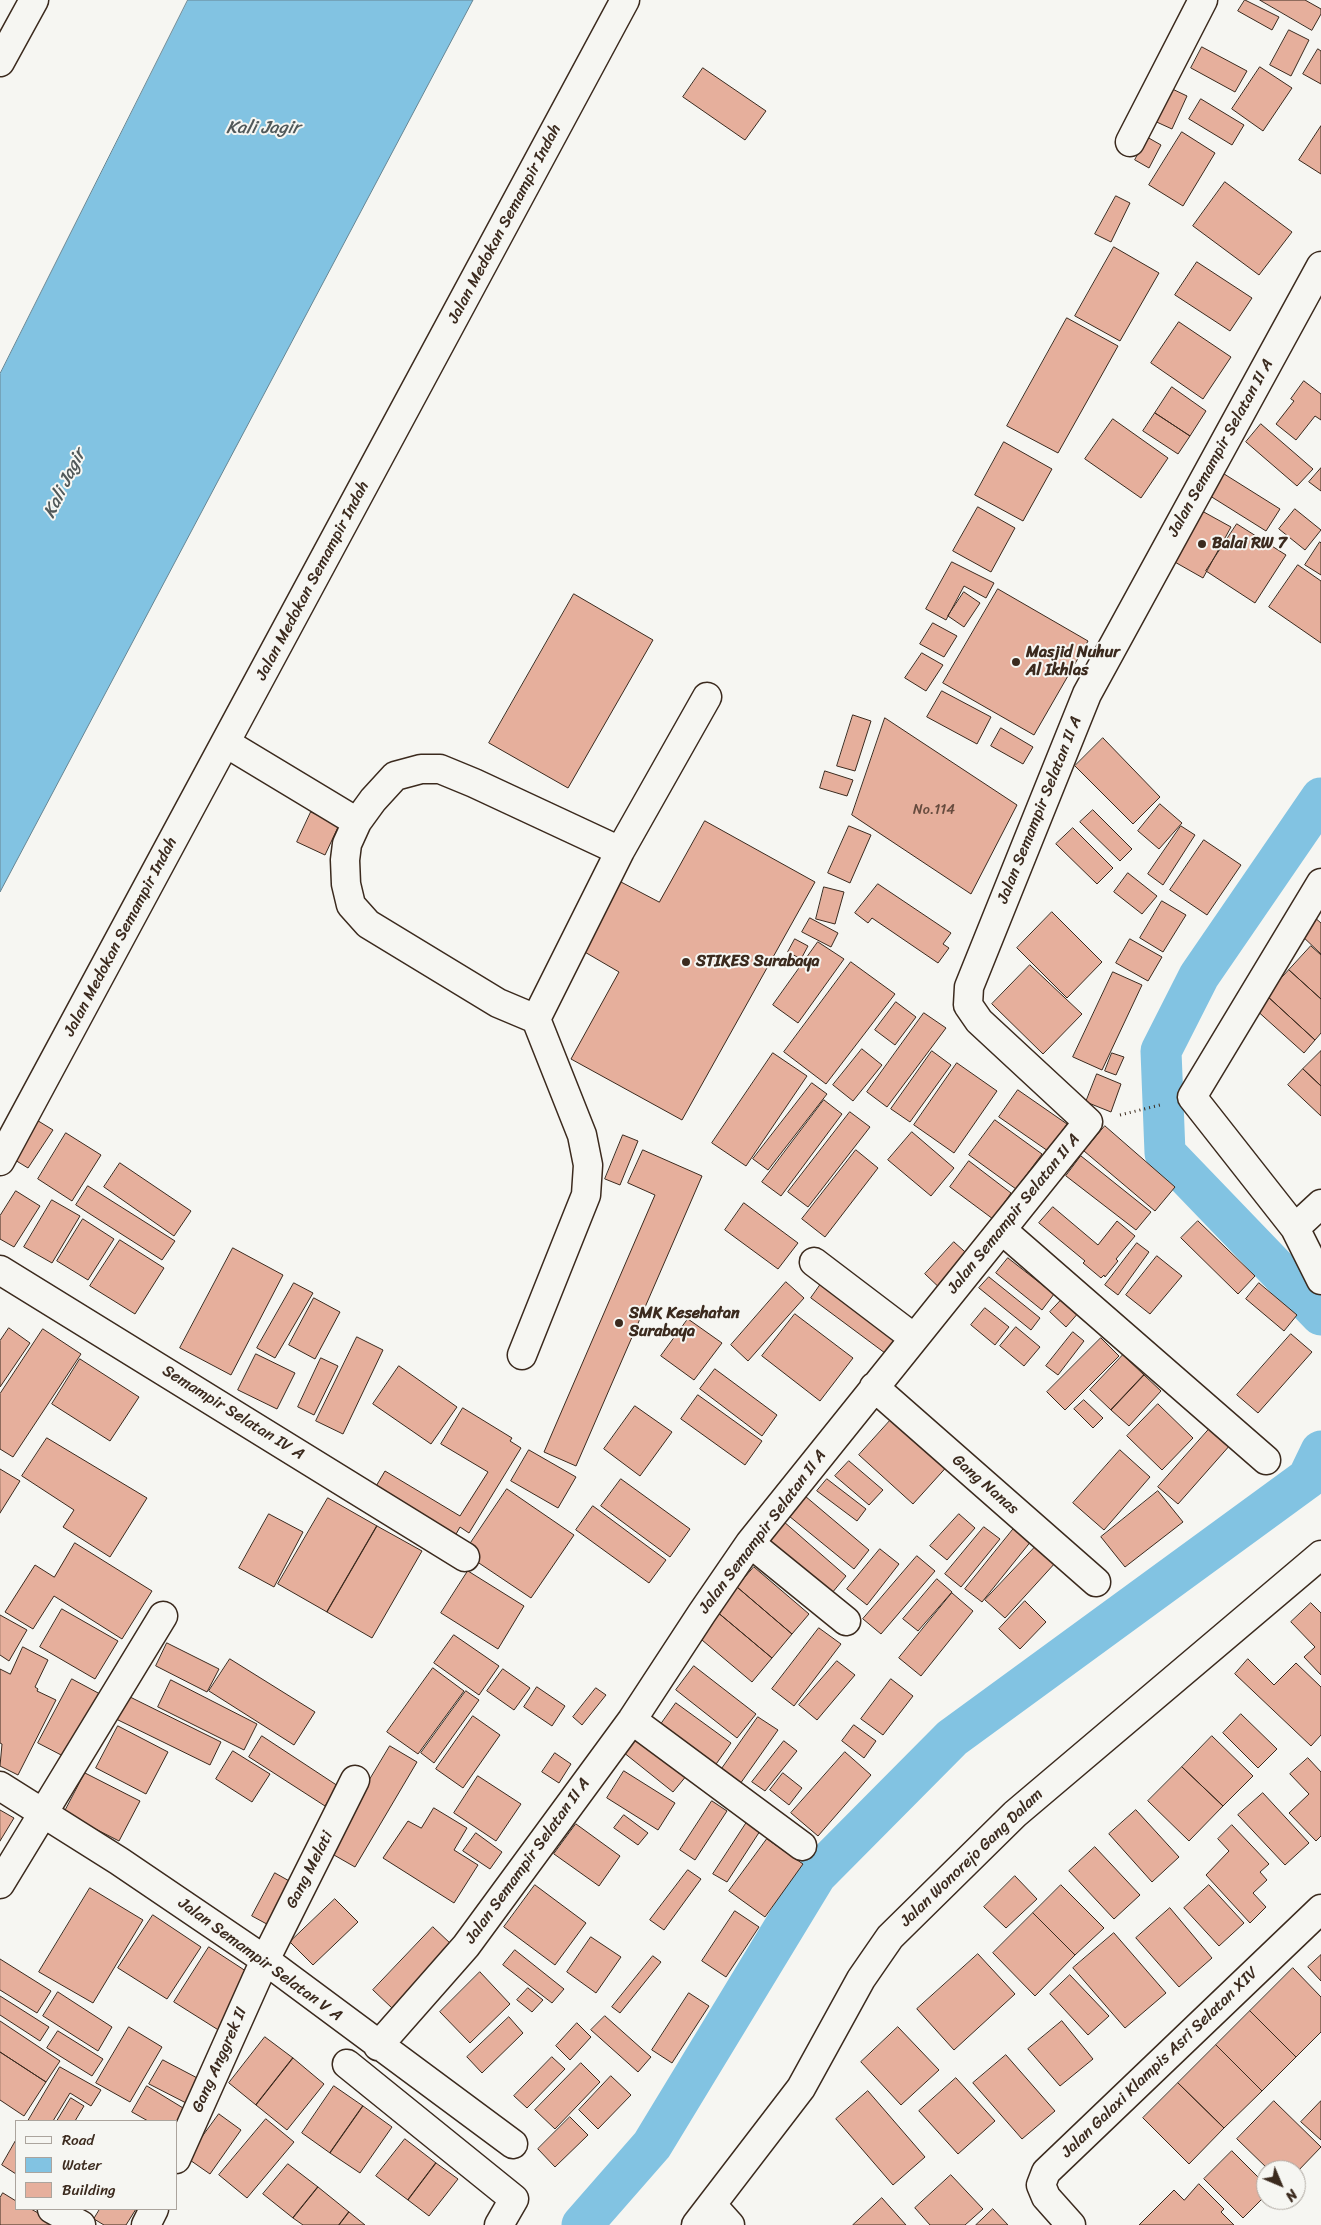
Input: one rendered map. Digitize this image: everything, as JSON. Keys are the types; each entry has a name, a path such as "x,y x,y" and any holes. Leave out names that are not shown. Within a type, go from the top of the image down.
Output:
{"street":[{"path":"0,62 34,0"},
{"name":"Jalan Medokan Semampir Indah","path":"0,1160 625,0"},
{"path":"1130,142 1203,0"},
{"name":"Jalan Semampir Selatan II A","path":"378,2046 466,1946 632,1720 750,1543 1088,1122 979,1021 968,1006 969,987 1087,694 1321,266"},
{"path":"536,1019 620,851 707,698"},
{"path":"226,742 357,822"},
{"path":"522,1355 586,1195 588,1165 582,1135 536,1019 498,1003 368,924 351,904 346,884 345,860 347,844 357,822 395,776 421,769 440,769 620,851"},
{"path":"1321,883 1192,1097 1295,1228 1321,1280"},
{"path":"1295,1228 1321,1204"},
{"path":"1002,1230 1266,1460"},
{"path":"814,1262 914,1338"},
{"name":"Semampir Selatan IV A","path":"0,1270 465,1557"},
{"name":"Gang Nanas","path":"874,1388 1096,1582"},
{"path":"750,1543 846,1621"},
{"name":"Jalan Wonorejo Gang Dalam","path":"713,2219 801,2088 860,1979 890,1937 1015,1814 1321,1555"},
{"path":"0,1884 163,1616"},
{"path":"632,1720 802,1846"},
{"name":"Gang Melati","path":"265,1960 355,1780"},
{"name":"Jalan Semampir Selatan V A","path":"0,1786 44,1812 265,1960 378,2046 514,2144"},
{"name":"Jalan Galaxi Klampis Asri Selatan XIV","path":"1071,2225 1046,2197 1041,2185 1046,2172 1321,1908"},
{"name":"Gang Anggrek II","path":"178,2155 265,1960"},
{"path":"347,2064 514,2200 499,2225"},
{"path":"54,2210 81,2225"},
{"path":"146,2225 154,2210"}],"path":[{"path":"1116,1116 1163,1104"}],"water":[{"name":"Kali Jagir","path":"188,0 473,0 0,892 0,374"}],"building":[{"path":"1245,0 1279,17 1272,30 1238,11"},
{"path":"1260,0 1305,0 1321,9 1321,14 1312,30"},
{"path":"1289,30 1309,40 1291,76 1270,65"},
{"path":"1202,47 1247,71 1235,92 1191,68"},
{"path":"1318,49 1321,51 1321,84 1303,74"},
{"path":"1260,67 1292,88 1263,131 1232,109"},
{"path":"703,68 766,111 745,140 683,97"},
{"path":"1166,86 1187,96 1172,129 1150,119"},
{"path":"1201,99 1244,125 1232,145 1189,119"},
{"path":"1321,126 1321,174 1299,160"},
{"path":"1182,132 1215,153 1183,206 1149,185"},
{"path":"1147,137 1161,145 1149,168 1135,160"},
{"path":"1225,182 1292,232 1259,275 1193,226"},
{"path":"1116,196 1130,203 1111,242 1095,234"},
{"path":"1114,247 1159,273 1120,341 1075,316"},
{"path":"1197,262 1252,298 1230,331 1175,295"},
{"path":"1067,318 1118,346 1058,453 1007,426"},
{"path":"1179,322 1231,357 1203,399 1151,363"},
{"path":"1304,381 1321,394 1321,420 1315,416 1296,440 1276,424 1294,401 1291,399"},
{"path":"1172,387 1206,411 1190,436 1155,413"},
{"path":"1155,413 1190,436 1178,454 1143,431"},
{"path":"1113,419 1168,458 1141,498 1085,459"},
{"path":"1261,424 1313,469 1297,486 1246,442"},
{"path":"1004,442 1052,469 1023,521 975,495"},
{"path":"1321,468 1321,491 1309,482"},
{"path":"1221,472 1280,509 1266,531 1207,494"},
{"path":"978,507 1015,528 991,572 953,551"},
{"path":"1295,509 1321,530 1305,550 1279,529"},
{"name":"Balai RW 7","path":"1202,511 1231,527 1203,578 1173,561"},
{"path":"1237,524 1286,555 1255,603 1206,571"},
{"path":"1321,543 1321,575 1305,565"},
{"path":"952,562 994,583 986,598 964,586 946,620 926,609"},
{"path":"1298,565 1321,581 1321,643 1269,607"},
{"name":"Masjid Nuhur Al Ikhlas","path":"998,589 1088,641 1034,735 943,683"},
{"path":"964,592 980,603 964,627 948,616"},
{"path":"574,594 653,640 568,788 489,743"},
{"path":"933,623 957,636 944,657 920,644"},
{"path":"922,653 943,665 926,691 905,678"},
{"path":"942,691 991,717 977,744 927,717"},
{"path":"853,715 871,721 855,771 837,766"},
{"path":"885,718 1017,805 971,894 852,815"},
{"path":"1001,728 1033,747 1023,764 991,746"},
{"path":"1103,738 1160,797 1133,824 1075,766"},
{"path":"825,771 853,780 847,796 820,788"},
{"path":"1160,804 1182,823 1159,849 1138,831"},
{"path":"1093,810 1132,849 1120,861 1080,822"},
{"path":"311,812 339,825 325,855 297,842"},
{"name":"STIKES Surabaya","path":"705,821 815,882 682,1120 571,1059 619,972 583,951 621,882 659,902"},
{"path":"849,826 871,835 850,883 828,873"},
{"path":"1181,826 1195,835 1163,885 1148,874"},
{"path":"1073,828 1113,868 1097,884 1056,844"},
{"path":"1204,840 1241,865 1207,915 1170,890"},
{"path":"1128,873 1157,896 1142,914 1114,892"},
{"path":"878,884 951,933 943,944 949,948 938,963 872,918 868,923 855,913"},
{"path":"824,887 844,892 835,924 816,919"},
{"path":"1162,901 1186,915 1163,952 1140,938"},
{"path":"1052,912 1102,962 1067,998 1017,948"},
{"path":"1314,917 1321,923 1321,954 1299,933"},
{"path":"810,918 838,933 831,947 802,932"},
{"path":"795,939 808,946 801,959 788,952"},
{"path":"1130,939 1162,957 1148,981 1116,963"},
{"path":"818,942 844,959 798,1023 773,1005"},
{"path":"1311,946 1321,955 1321,999 1289,970"},
{"path":"851,962 895,994 826,1084 784,1052"},
{"path":"1030,965 1082,1014 1043,1054 992,1004"},
{"path":"1289,970 1321,999 1321,1033 1315,1040 1266,995"},
{"path":"1113,972 1142,985 1102,1070 1073,1057"},
{"path":"1266,995 1315,1040 1304,1053 1254,1008"},
{"path":"896,1002 916,1017 895,1045 875,1030"},
{"path":"924,1013 946,1028 887,1107 867,1092"},
{"path":"862,1049 882,1065 853,1101 833,1085"},
{"path":"932,1051 951,1065 910,1122 891,1109"},
{"path":"1321,1051 1321,1086 1303,1069"},
{"path":"773,1053 807,1076 746,1166 712,1143"},
{"path":"1112,1053 1124,1057 1116,1075 1105,1071"},
{"path":"957,1063 997,1091 954,1153 914,1125"},
{"path":"1303,1069 1321,1086 1321,1116 1288,1085"},
{"path":"1097,1074 1121,1084 1111,1112 1086,1102"},
{"path":"812,1083 827,1094 768,1170 753,1159"},
{"path":"1018,1090 1067,1124 1048,1151 999,1117"},
{"path":"824,1100 842,1114 781,1196 762,1182"},
{"path":"850,1112 870,1127 808,1207 788,1192"},
{"path":"35,1119 53,1130 28,1168 10,1157"},
{"path":"995,1120 1042,1154 1016,1189 969,1155"},
{"path":"1105,1126 1175,1187 1155,1211 1084,1151"},
{"path":"912,1132 954,1168 931,1196 888,1160"},
{"path":"66,1133 101,1155 72,1201 38,1179"},
{"path":"623,1135 638,1141 620,1185 605,1179"},
{"name":"SMK Kesehatan Surabaya","path":"643,1150 702,1176 576,1466 544,1452 655,1195 628,1183"},
{"path":"856,1150 878,1168 825,1237 802,1219"},
{"path":"1081,1156 1151,1212 1136,1230 1066,1176"},
{"path":"969,1161 1011,1193 993,1219 950,1187"},
{"path":"120,1163 191,1211 174,1236 104,1187"},
{"path":"88,1186 175,1241 162,1260 76,1205"},
{"path":"16,1191 40,1206 14,1247 0,1239 0,1216"},
{"path":"52,1200 80,1216 52,1263 24,1247"},
{"path":"744,1203 798,1243 778,1269 725,1230"},
{"path":"1053,1207 1098,1245 1117,1221 1135,1236 1116,1259 1118,1261 1105,1277 1104,1275 1101,1278 1083,1263 1085,1261 1039,1223"},
{"path":"83,1219 114,1239 88,1280 57,1261"},
{"path":"1198,1221 1255,1276 1238,1294 1181,1238"},
{"path":"120,1240 164,1268 135,1314 90,1286"},
{"path":"954,1242 974,1260 945,1293 925,1274"},
{"path":"1137,1243 1149,1252 1118,1295 1105,1285"},
{"path":"233,1248 283,1275 231,1375 180,1348"},
{"path":"1157,1256 1182,1276 1150,1314 1126,1295"},
{"path":"1008,1258 1054,1294 1042,1310 996,1273"},
{"path":"989,1277 1040,1318 1031,1330 979,1288"},
{"path":"823,1281 901,1340 889,1356 811,1298"},
{"path":"786,1282 804,1298 748,1361 731,1345"},
{"path":"294,1283 313,1293 275,1358 257,1348"},
{"path":"1259,1283 1297,1315 1284,1331 1246,1299"},
{"path":"1064,1297 1080,1311 1066,1327 1050,1312"},
{"path":"314,1298 340,1312 315,1359 289,1345"},
{"path":"985,1308 1009,1327 995,1345 971,1325"},
{"path":"795,1314 853,1358 820,1401 762,1356"},
{"path":"688,1319 722,1343 694,1380 661,1356"},
{"path":"1016,1327 1040,1347 1024,1366 1000,1346"},
{"path":"9,1328 30,1343 0,1387 0,1341"},
{"path":"43,1329 81,1354 13,1457 0,1449 0,1394"},
{"path":"1073,1332 1084,1341 1058,1375 1046,1366"},
{"path":"1291,1334 1312,1352 1258,1413 1237,1395"},
{"path":"357,1337 383,1350 343,1434 316,1421"},
{"path":"1101,1338 1119,1356 1065,1410 1047,1392"},
{"path":"256,1354 295,1373 277,1409 238,1390"},
{"path":"1123,1355 1144,1375 1111,1410 1090,1390"},
{"path":"321,1358 338,1366 314,1415 298,1407"},
{"path":"80,1359 139,1397 110,1441 52,1404"},
{"path":"399,1366 457,1407 431,1444 373,1404"},
{"path":"715,1369 777,1415 762,1436 700,1389"},
{"path":"1144,1375 1161,1391 1129,1426 1111,1410"},
{"path":"698,1395 762,1441 745,1465 681,1419"},
{"path":"1084,1400 1103,1418 1093,1428 1074,1409"},
{"path":"1158,1404 1193,1438 1162,1470 1127,1436"},
{"path":"635,1406 672,1432 640,1476 604,1449"},
{"path":"463,1408 512,1438 510,1441 521,1448 469,1533 460,1527 455,1536 375,1488 385,1471 460,1516 488,1472 441,1444"},
{"path":"897,1413 951,1462 913,1504 859,1455"},
{"path":"1211,1427 1231,1444 1178,1504 1158,1487"},
{"path":"47,1438 147,1498 110,1557 63,1527 74,1510 22,1476"},
{"path":"529,1450 576,1477 558,1508 511,1481"},
{"path":"1120,1450 1150,1477 1104,1530 1073,1503"},
{"path":"849,1461 883,1490 869,1505 835,1476"},
{"path":"0,1469 20,1481 0,1513"},
{"path":"621,1479 690,1529 670,1557 601,1506"},
{"path":"827,1479 866,1509 857,1521 817,1491"},
{"path":"507,1489 574,1535 531,1598 464,1553"},
{"path":"1158,1491 1183,1522 1125,1567 1101,1537"},
{"path":"805,1496 869,1550 854,1569 789,1516"},
{"path":"328,1498 377,1526 327,1612 278,1584"},
{"path":"593,1506 666,1560 649,1583 576,1530"},
{"path":"269,1514 303,1532 274,1587 239,1568"},
{"path":"959,1514 975,1528 947,1560 930,1546"},
{"path":"783,1521 846,1576 827,1599 763,1543"},
{"path":"377,1526 422,1551 372,1638 327,1612"},
{"path":"984,1527 1000,1539 961,1587 945,1574"},
{"path":"1015,1527 1032,1540 982,1602 965,1589"},
{"path":"75,1543 152,1591 122,1639 54,1596 33,1629 5,1612 35,1565 54,1577"},
{"path":"1037,1545 1056,1562 1005,1618 985,1600"},
{"path":"880,1549 899,1564 867,1605 847,1589"},
{"path":"917,1556 935,1571 881,1634 863,1619"},
{"path":"754,1567 809,1614 792,1634 737,1587"},
{"path":"468,1571 524,1606 498,1649 441,1613"},
{"path":"937,1579 952,1592 918,1631 903,1619"},
{"path":"737,1587 792,1634 772,1658 716,1611"},
{"path":"952,1593 973,1611 921,1676 899,1658"},
{"path":"1025,1601 1046,1622 1020,1649 999,1629"},
{"path":"1311,1603 1321,1613 1321,1675 1304,1657 1315,1647 1291,1622"},
{"path":"62,1609 118,1641 95,1679 40,1647"},
{"path":"716,1611 772,1658 752,1682 696,1635"},
{"path":"0,1615 27,1630 9,1661 0,1655"},
{"path":"819,1628 841,1644 794,1706 772,1689"},
{"path":"454,1635 499,1666 479,1695 434,1663"},
{"path":"167,1643 219,1669 207,1692 156,1666"},
{"path":"23,1647 48,1660 35,1687 38,1689 37,1691 56,1700 18,1775 0,1766 2,1744 0,1743 0,1669 10,1674"},
{"path":"230,1659 315,1712 294,1745 209,1691"},
{"path":"1248,1659 1274,1685 1296,1663 1321,1687 1321,1735 1311,1746 1235,1674"},
{"path":"837,1661 855,1675 817,1720 799,1705"},
{"path":"694,1666 756,1714 737,1738 676,1690"},
{"path":"433,1668 464,1691 418,1754 387,1732"},
{"path":"503,1669 530,1688 514,1710 487,1691"},
{"path":"72,1679 100,1694 65,1757 38,1743"},
{"path":"891,1679 913,1696 883,1735 861,1719"},
{"path":"171,1680 257,1724 244,1750 158,1707"},
{"path":"537,1687 565,1706 552,1726 524,1707"},
{"path":"596,1688 606,1695 582,1725 573,1717"},
{"path":"466,1691 479,1700 434,1763 421,1753"},
{"path":"126,1695 221,1742 210,1765 114,1718"},
{"path":"676,1703 731,1743 714,1767 659,1727"},
{"path":"1241,1714 1277,1749 1258,1768 1223,1733"},
{"path":"473,1716 500,1735 463,1788 436,1769"},
{"path":"758,1717 778,1730 740,1784 721,1770"},
{"path":"854,1725 876,1741 864,1758 842,1741"},
{"path":"118,1726 168,1752 146,1794 96,1768"},
{"path":"636,1735 687,1775 673,1792 623,1752"},
{"path":"262,1736 338,1786 325,1806 249,1757"},
{"path":"1212,1736 1253,1776 1223,1806 1182,1767"},
{"path":"784,1741 797,1751 765,1791 752,1782"},
{"path":"390,1746 417,1762 355,1867 327,1851"},
{"path":"233,1751 270,1774 252,1802 216,1779"},
{"path":"845,1752 871,1775 818,1836 791,1813"},
{"path":"555,1753 571,1764 559,1783 542,1772"},
{"path":"1308,1758 1321,1772 1321,1836 1316,1841 1289,1813 1309,1794 1290,1774"},
{"path":"1182,1767 1223,1806 1189,1841 1148,1801"},
{"path":"624,1771 675,1803 658,1830 607,1798"},
{"path":"85,1773 140,1801 119,1841 64,1813"},
{"path":"783,1773 802,1788 789,1805 770,1790"},
{"path":"478,1776 521,1804 496,1841 454,1813"},
{"path":"1263,1793 1309,1843 1285,1865 1238,1815"},
{"path":"712,1801 727,1811 695,1860 680,1850"},
{"path":"434,1808 467,1828 454,1850 478,1865 454,1903 383,1858 408,1821 421,1828"},
{"path":"0,1810 14,1818 0,1841"},
{"path":"1136,1810 1179,1857 1152,1882 1109,1834"},
{"path":"624,1815 648,1833 638,1845 614,1828"},
{"path":"747,1822 760,1831 727,1882 713,1874"},
{"path":"576,1824 620,1856 599,1886 554,1854"},
{"path":"1232,1825 1269,1864 1260,1872 1267,1880 1253,1893 1266,1907 1250,1923 1206,1875 1229,1851 1218,1839"},
{"path":"476,1833 502,1852 490,1869 463,1851"},
{"path":"767,1839 803,1864 765,1917 729,1891"},
{"path":"1095,1847 1140,1895 1114,1919 1069,1871"},
{"path":"688,1870 701,1879 664,1930 650,1920"},
{"path":"275,1873 300,1887 276,1929 252,1916"},
{"path":"1015,1876 1037,1899 1006,1928 984,1907"},
{"path":"535,1885 586,1923 555,1965 504,1927"},
{"path":"1061,1885 1104,1928 1075,1955 1033,1913"},
{"path":"1209,1885 1244,1923 1219,1946 1184,1908"},
{"path":"90,1888 143,1920 93,2003 39,1972"},
{"path":"335,1899 358,1922 313,1965 290,1942"},
{"path":"1170,1908 1212,1958 1179,1987 1136,1938"},
{"path":"735,1911 759,1927 726,1977 702,1961"},
{"path":"1033,1913 1075,1955 1035,1996 993,1953"},
{"path":"153,1915 201,1947 167,1999 118,1968"},
{"path":"433,1927 451,1944 392,2008 373,1990"},
{"path":"1114,1933 1166,1993 1125,2028 1073,1968"},
{"path":"591,1937 621,1957 596,1993 567,1972"},
{"path":"209,1947 255,1977 220,2031 174,2002"},
{"path":"515,1950 564,1989 552,2003 503,1965"},
{"path":"978,1954 1015,1994 954,2050 917,2009"},
{"path":"1321,1955 1321,1981 1308,1967"},
{"path":"653,1956 661,1962 620,2013 612,2007"},
{"path":"0,1959 51,1991 37,2013 0,1990"},
{"path":"1293,1968 1321,1997 1321,2032 1296,2057 1250,2011"},
{"path":"480,1972 510,2004 470,2043 440,2012"},
{"path":"1070,1975 1109,2016 1088,2035 1050,1994"},
{"path":"528,1988 543,2000 532,2012 517,2000"},
{"path":"58,1992 112,2027 98,2051 43,2016"},
{"path":"689,1993 709,2006 672,2063 652,2050"},
{"path":"0,1996 49,2027 40,2041 0,2015"},
{"path":"1250,2011 1296,2057 1262,2091 1216,2045"},
{"path":"605,2016 651,2057 638,2072 591,2030"},
{"path":"509,2017 523,2033 482,2073 467,2057"},
{"path":"0,2021 60,2061 46,2082 0,2052"},
{"path":"1062,2021 1093,2059 1060,2086 1028,2049"},
{"path":"577,2023 591,2037 570,2060 556,2046"},
{"path":"129,2027 162,2047 130,2102 96,2083"},
{"path":"898,2027 939,2070 901,2105 861,2062"},
{"path":"58,2031 103,2059 92,2076 47,2048"},
{"path":"265,2037 293,2058 256,2105 229,2083"},
{"path":"1216,2045 1262,2091 1224,2128 1178,2083"},
{"path":"0,2052 46,2082 24,2116 0,2100"},
{"path":"1006,2055 1055,2111 1022,2139 973,2083"},
{"path":"552,2057 565,2069 527,2108 514,2096"},
{"path":"293,2058 324,2084 287,2130 256,2105"},
{"path":"163,2060 203,2081 190,2105 149,2084"},
{"path":"581,2063 600,2082 555,2129 535,2110"},
{"path":"60,2067 101,2090 91,2106 70,2093 54,2120 29,2120"},
{"path":"611,2076 631,2095 598,2129 579,2110"},
{"path":"956,2078 995,2121 958,2154 919,2111"},
{"path":"1178,2083 1224,2128 1189,2164 1143,2118"},
{"path":"147,2086 188,2111 178,2128 178,2120 146,2120 132,2112"},
{"path":"334,2086 363,2106 330,2153 302,2133"},
{"path":"868,2091 925,2157 893,2185 836,2119"},
{"path":"71,2098 84,2106 76,2120 58,2120"},
{"path":"1274,2101 1321,2147 1306,2163 1306,2160 1259,2160 1237,2139"},
{"path":"1321,2101 1321,2140 1301,2122"},
{"path":"363,2106 392,2127 360,2173 330,2153"},
{"path":"219,2114 241,2130 210,2174 187,2158"},
{"path":"570,2117 588,2135 555,2167 538,2149"},
{"path":"266,2119 294,2142 247,2198 219,2175"},
{"path":"405,2139 436,2163 408,2200 376,2176"},
{"path":"15,2142 15,2173 2,2165"},
{"path":"1232,2151 1256,2175 1256,2205 1243,2218 1204,2179"},
{"path":"436,2163 458,2179 429,2216 408,2200"},
{"path":"288,2164 318,2187 293,2218 263,2194"},
{"path":"951,2175 983,2209 965,2225 930,2225 915,2208"},
{"path":"1199,2184 1224,2209 1221,2212 1234,2225 1139,2225 1174,2190 1184,2200"},
{"path":"318,2187 349,2212 339,2225 303,2225 293,2218"},
{"path":"3,2193 15,2200 15,2210 33,2210 54,2222 52,2225 0,2225 0,2198"},
{"path":"882,2198 906,2225 853,2225"},
{"path":"993,2209 1008,2225 976,2225"},
{"path":"99,2210 135,2210 126,2225 104,2225 94,2219"},
{"path":"349,2212 365,2225 339,2225"}],"waterway":[{"path":"1321,798 1199,976 1161,1051 1165,1153 1321,1315"},
{"path":"582,2225 652,2145 816,1875 952,1738 1308,1478 1321,1451"}],"place":[{"name":"Balai RW 7","path":"1202,544"},
{"name":"Masjid Nuhur Al Ikhlas","path":"1016,662"},
{"name":"STIKES Surabaya","path":"686,962"},
{"name":"SMK Kesehatan Surabaya","path":"619,1323"}]}
